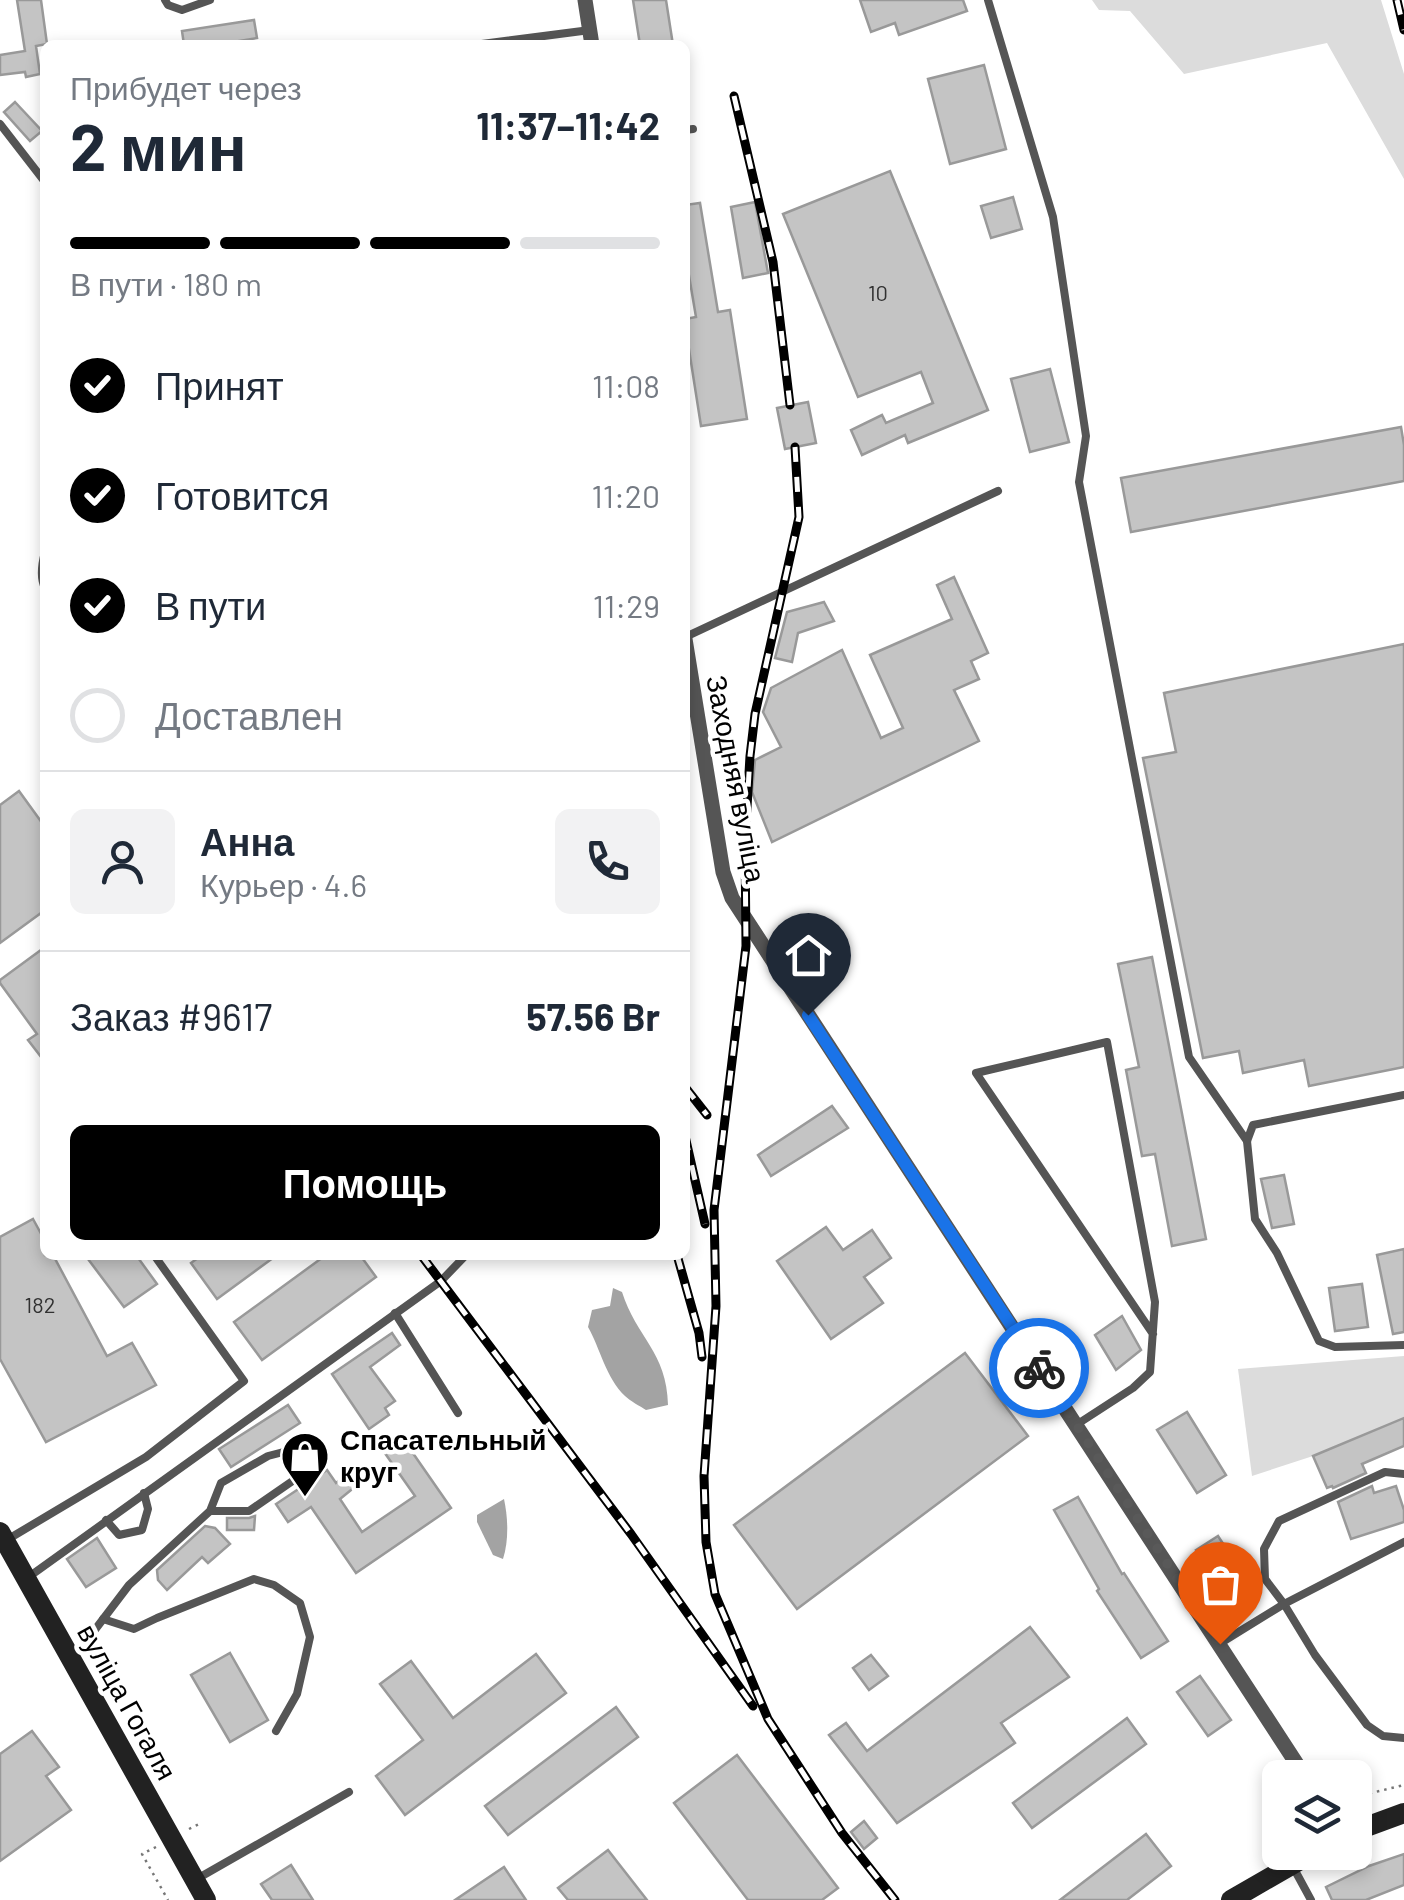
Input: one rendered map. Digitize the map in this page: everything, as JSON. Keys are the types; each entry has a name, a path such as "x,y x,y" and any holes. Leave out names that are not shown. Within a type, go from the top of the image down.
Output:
{"main road":[{"name":"вуліца Гогаля","path":"3,1536 206,1900"},
{"path":"1372,1825 1404,1813"},
{"path":"1231,1900 1283,1870"}],"street":[{"path":"585,0 591,38"},
{"name":"Заходняя вуліца","path":"690,669 723,872 732,898 1294,1760"}],"lane":[{"path":"166,0 168,6 182,10 210,0"},
{"path":"988,0 1053,217 1086,436 1079,482 1189,1057 1247,1142"},
{"path":"558,40 591,38"},
{"path":"0,124 40,176"},
{"path":"690,636 998,490"},
{"path":"1076,1424 1133,1388 1150,1372 1153,1334 1155,1302 1106,1042 976,1072 1153,1334"},
{"path":"1404,1095 1253,1126 1247,1142 1255,1219 1276,1252 1319,1341 1336,1347 1404,1346"},
{"path":"3,1536 146,1457 244,1380 158,1260"},
{"path":"26,1578 395,1313 461,1260"},
{"path":"395,1313 458,1413"},
{"path":"72,1660 129,1585 210,1511 221,1483 268,1456 295,1449 307,1471 249,1511 210,1511"},
{"path":"1404,1474 1385,1472 1279,1521 1264,1549 1265,1579 1315,1655 1367,1724 1383,1736 1404,1738"},
{"path":"106,1520 119,1534 142,1530 148,1509 144,1493"},
{"path":"1220,1644 1284,1604 1404,1542"},
{"path":"103,1618 134,1629 254,1579 274,1585 300,1603 310,1637 297,1694 276,1731"},
{"path":"195,1880 349,1792"},
{"path":"1295,1870 1310,1900"}],"path":[{"path":"1372,1794 1404,1786"}],"shaded area":[{"path":"1092,0 1381,0 1404,74 1404,179 1327,43 1184,74 1130,11 1099,10"},
{"path":"613,1288 622,1292 657,1358 668,1405 646,1410 618,1389 608,1372 588,1327 592,1310 610,1306"},
{"path":"1404,1356 1404,1418 1313,1456 1252,1476 1238,1369"},
{"path":"504,1499 507,1529 503,1559 493,1555 477,1515"}],"building":[{"path":"17,0 41,0 46,40 40,40 36,46 40,74 0,75 0,55 25,51"},
{"path":"633,0 666,0 672,40 639,40"},
{"path":"860,0 963,0 967,11 899,35 895,23 871,32"},
{"path":"254,20 257,38 183,40 182,31"},
{"path":"984,65 1006,149 950,164 928,79"},
{"path":"15,102 40,133 30,141 4,112"},
{"path":"890,171 988,410 908,443 905,435 862,455 851,430 882,415 886,423 933,403 921,372 858,397 783,214"},
{"path":"1013,197 1022,229 991,238 981,206"},
{"path":"755,202 768,273 743,278 731,207"},
{"path":"700,203 718,312 730,310 747,419 701,426 690,356 690,318 696,317 690,282 690,204"},
{"path":"1050,369 1069,442 1030,452 1011,379"},
{"path":"808,402 816,443 785,449 777,408"},
{"path":"1401,427 1404,481 1131,532 1121,478"},
{"path":"954,577 988,653 971,661 979,679 954,690 979,741 772,842 752,792 755,760 781,747 763,712 771,688 842,650 881,738 903,728 870,655 952,619 937,585"},
{"path":"824,602 834,621 798,633 792,662 775,658 787,612"},
{"path":"1404,644 1404,1067 1309,1086 1304,1060 1243,1073 1239,1051 1203,1058 1143,758 1176,752 1164,693"},
{"path":"19,791 40,820 40,914 0,943 0,805"},
{"path":"40,951 40,1056 28,1040 37,1034 0,980"},
{"path":"1152,957 1206,1239 1172,1246 1155,1154 1142,1156 1126,1070 1139,1067 1118,964"},
{"path":"832,1106 848,1128 771,1176 758,1155"},
{"path":"1284,1175 1294,1224 1272,1228 1261,1179"},
{"path":"33,1219 40,1232 40,1260 56,1260 107,1356 132,1343 156,1385 46,1442 0,1359 0,1237"},
{"path":"826,1227 843,1250 872,1230 891,1258 864,1277 883,1303 831,1339 777,1261"},
{"path":"1404,1249 1404,1332 1393,1334 1377,1255"},
{"path":"89,1260 140,1260 157,1284 124,1307"},
{"path":"195,1260 270,1260 217,1299 191,1263"},
{"path":"319,1260 364,1260 376,1277 262,1360 234,1322"},
{"path":"1362,1284 1368,1327 1335,1331 1329,1288"},
{"path":"1122,1316 1141,1350 1116,1370 1095,1335"},
{"path":"392,1333 400,1345 370,1367 395,1401 385,1408 389,1415 369,1429 332,1374"},
{"path":"965,1353 1028,1436 797,1609 734,1525"},
{"path":"288,1405 300,1423 231,1467 219,1449"},
{"path":"1187,1412 1226,1475 1197,1493 1157,1430"},
{"path":"1404,1418 1404,1446 1362,1464 1366,1473 1327,1488 1313,1456"},
{"path":"401,1436 451,1508 356,1573 311,1507 288,1522 276,1504 327,1470 336,1483 353,1469 362,1481 340,1499 362,1532 415,1496 382,1449"},
{"path":"1372,1486 1374,1493 1396,1486 1404,1522 1351,1539 1338,1502"},
{"path":"1078,1497 1122,1574 1168,1641 1141,1658 1097,1591 1054,1510"},
{"path":"255,1516 254,1530 227,1530 227,1518"},
{"path":"205,1526 215,1528 230,1544 208,1563 202,1557 167,1590 158,1580 157,1570"},
{"path":"1218,1536 1248,1582 1227,1596 1196,1550"},
{"path":"97,1538 116,1568 86,1587 67,1559"},
{"path":"1030,1627 1069,1677 1001,1723 1015,1743 897,1823 829,1735 846,1723 867,1751"},
{"path":"230,1653 268,1720 230,1742 191,1675"},
{"path":"536,1654 566,1693 405,1815 376,1776 423,1740 380,1684 411,1661 453,1718"},
{"path":"871,1655 888,1676 869,1690 853,1668"},
{"path":"1200,1676 1231,1720 1208,1736 1177,1692"},
{"path":"616,1707 638,1737 508,1835 485,1806"},
{"path":"1127,1718 1146,1744 1032,1828 1013,1803"},
{"path":"32,1731 59,1767 46,1776 71,1810 0,1861 0,1754"},
{"path":"737,1755 838,1888 822,1900 748,1900 674,1803"},
{"path":"864,1821 877,1838 864,1849 851,1832"},
{"path":"1146,1834 1171,1866 1127,1900 1060,1900"},
{"path":"608,1850 647,1900 568,1900 558,1888"},
{"path":"1404,1854 1404,1885 1366,1900 1332,1900 1326,1887 1361,1870 1372,1870 1372,1865"},
{"path":"291,1865 313,1900 272,1900 261,1884"},
{"path":"504,1867 526,1900 455,1900"}],"railway":[{"path":"1397,0 1404,30"},
{"path":"734,96 773,262 790,405"},
{"path":"795,447 799,517 755,714 750,756 745,842 746,946 714,1210 716,1306 704,1476 706,1542 715,1594 768,1719 842,1833 895,1900"},
{"path":"690,1093 707,1115"},
{"path":"690,1158 705,1224"},
{"path":"425,1260 631,1534 753,1706"},
{"path":"678,1260 702,1357"}],"way so far":[{"path":"1039,1368 1220,1644"}],"place":[{"name":"Спасательный круг","path":"305,1498"}],"route":[{"path":"808,1015 1039,1368"}]}
